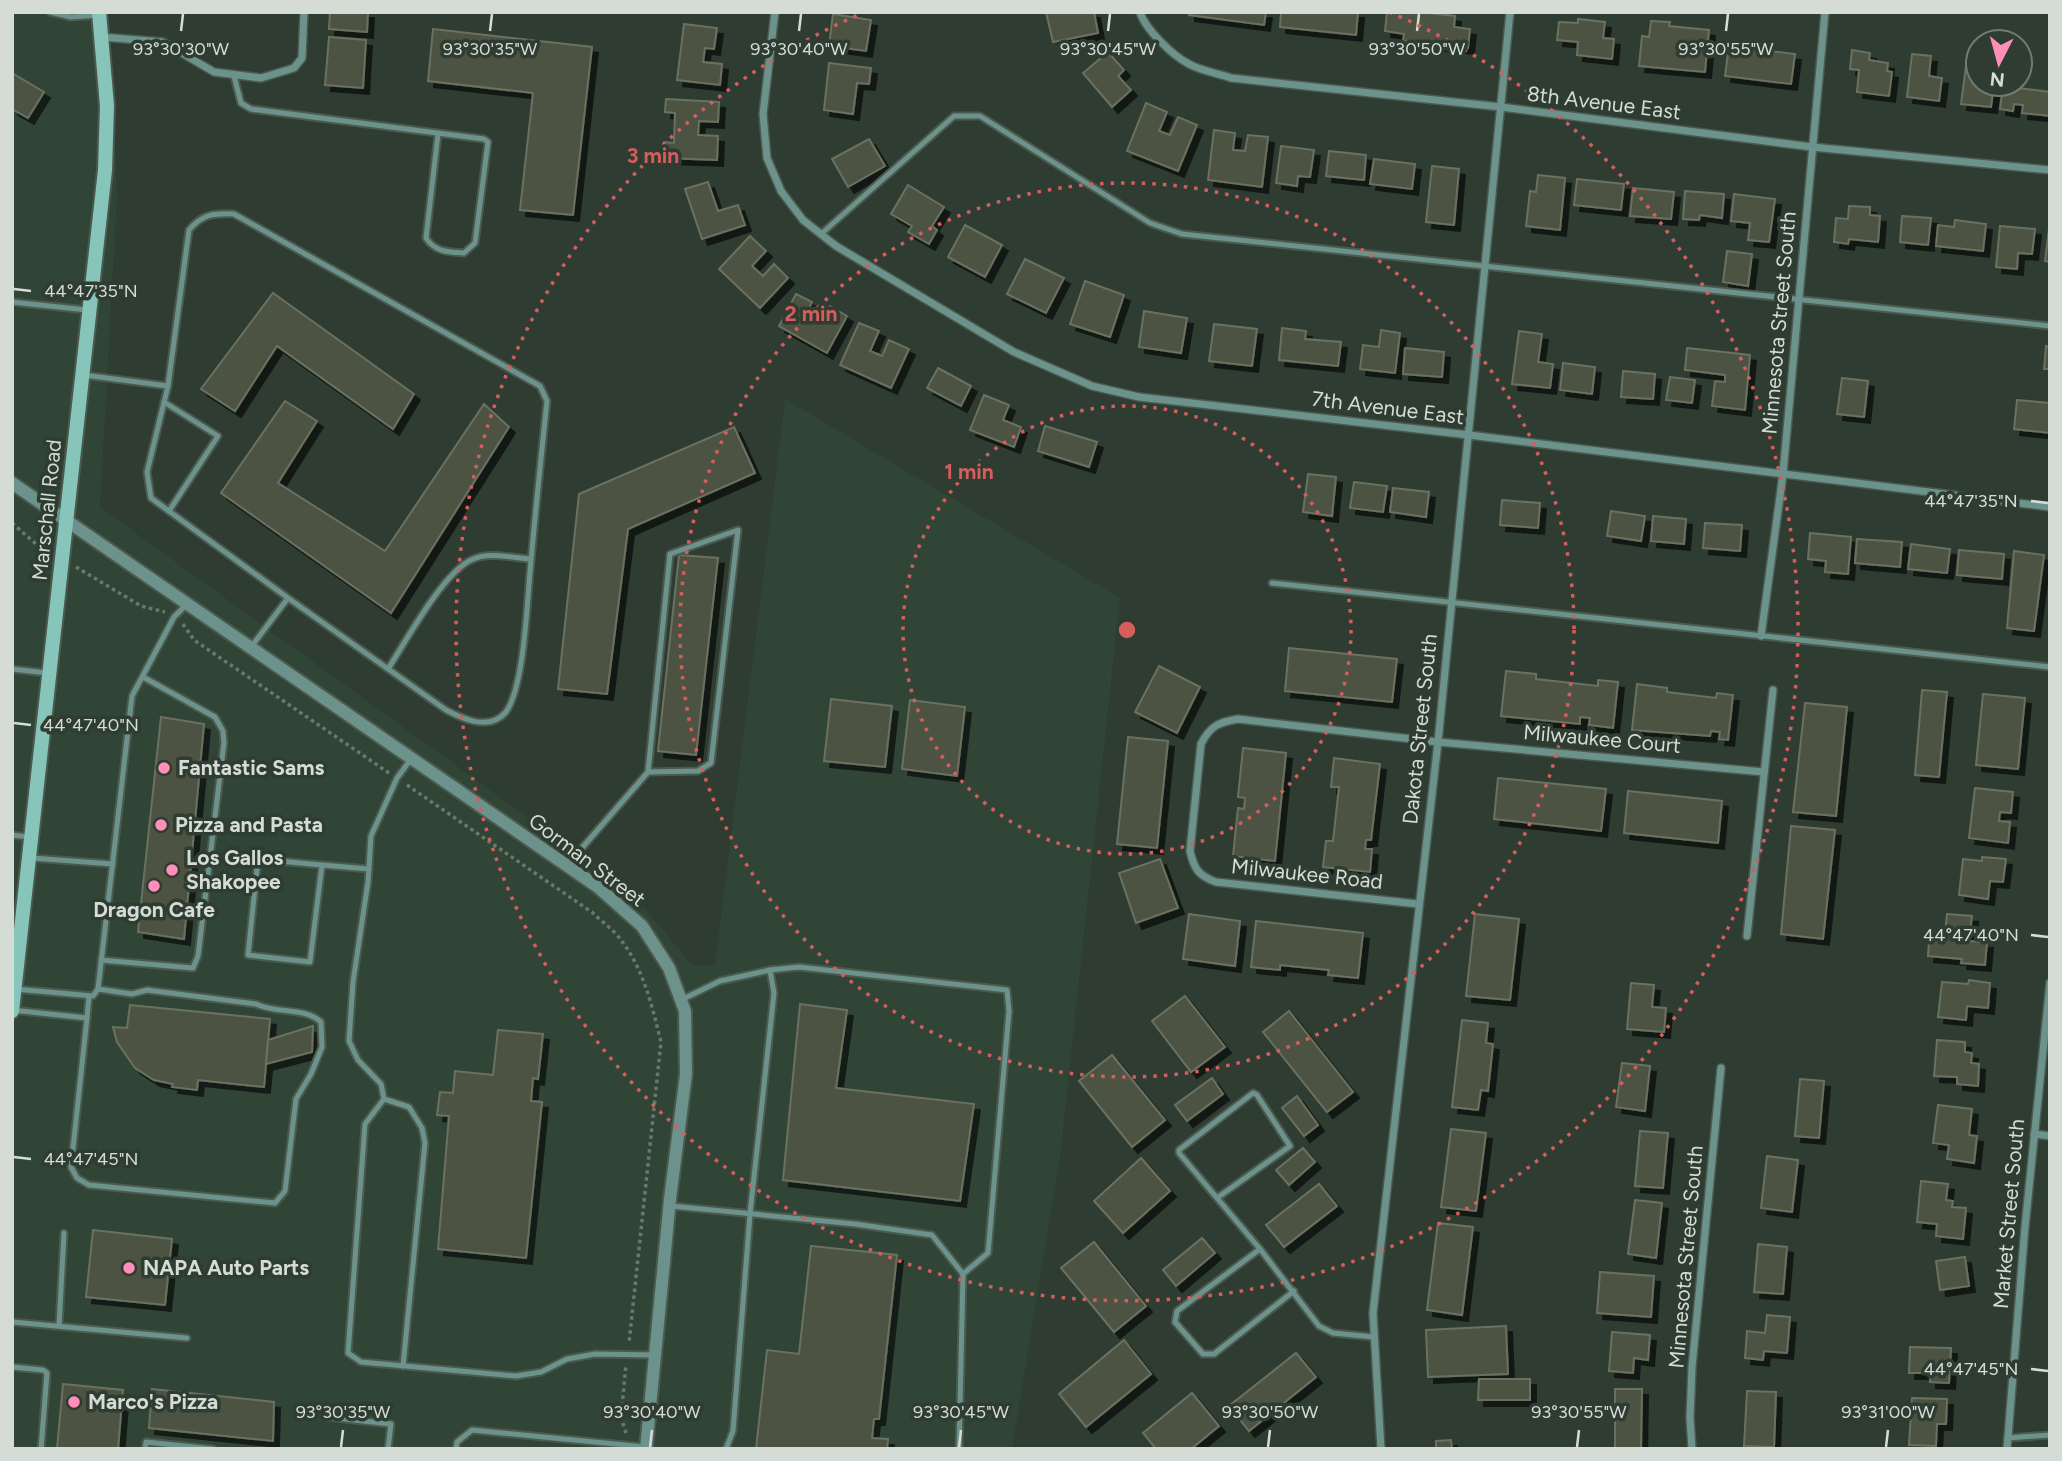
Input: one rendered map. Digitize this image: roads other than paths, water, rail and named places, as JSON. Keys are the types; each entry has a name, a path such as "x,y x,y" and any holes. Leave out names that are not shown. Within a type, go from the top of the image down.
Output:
{"main road":[{"name":"Marschall Road","path":"12,1010 105,170 107,106 99,14"}],"street":[{"path":"101,37 163,42 214,72 261,78 294,68 302,58 304,12"},
{"name":"7th Avenue East","path":"775,12 763,114 767,158 780,191 803,220 836,246 1014,352 1092,386 1139,397 2050,507"},
{"name":"8th Avenue East","path":"1140,12 1162,43 1189,64 1231,78 1501,107 1812,147 2050,170"},
{"name":"Dakota Street South","path":"1381,1449 1373,1313 1438,742 1510,12"},
{"name":"Minnesota Street South","path":"1761,636 1783,474 1825,12"},
{"name":"Gorman Street","path":"12,482 598,887 642,926 669,968 685,1011 686,1074 646,1448"},
{"path":"1747,936 1773,690"},
{"name":"Milwaukee Road","path":"1418,904 1216,882 1201,877 1193,866 1190,851 1201,744 1207,731 1220,722 1238,719 1438,742"},
{"name":"Milwaukee Court","path":"1438,742 1764,772"},
{"name":"Market Street South","path":"2007,1449 2050,983"},
{"name":"Minnesota Street South","path":"1692,1449 1692,1367 1721,1068"},
{"path":"2034,1134 2050,1136"}],"lane":[{"path":"50,12 71,17 99,14"},
{"path":"234,76 241,103 251,109 484,139 488,142 475,243 464,253 446,252 432,247 426,238 438,134"},
{"path":"821,234 954,116 980,116 1150,223 1182,233 2050,326"},
{"path":"216,213 233,214 540,386 547,401 521,657 512,702 503,715 484,722 467,721 446,709 151,498 147,472 168,386 189,230 198,219 216,213"},
{"path":"12,302 90,310"},
{"path":"83,375 168,386"},
{"path":"164,402 218,436 169,511"},
{"path":"566,866 648,772 670,554 738,530 711,763 698,771 648,772"},
{"path":"387,669 451,574 472,559 480,557 531,559"},
{"path":"1272,583 2050,667"},
{"path":"251,648 288,598"},
{"path":"14,992 93,996 98,989 132,696 174,617 187,604"},
{"path":"12,669 50,673"},
{"path":"102,960 193,968 198,956 224,743 223,731 215,717 143,677"},
{"path":"411,758 397,778 371,836 354,982 349,1041 358,1060 381,1084 384,1099 365,1124 348,1353 361,1362 516,1376 541,1372 567,1359 595,1354 655,1355"},
{"path":"12,835 32,837"},
{"path":"30,858 113,864"},
{"path":"322,864 310,962 248,955 258,859 322,864 369,869"},
{"path":"681,1000 720,981 770,970 799,967 1007,990 1009,1011 988,1253 963,1274"},
{"path":"726,1449 733,1431 750,1214 774,993 770,970"},
{"path":"89,996 71,1167 77,1178 89,1185 275,1203 285,1191 296,1099 311,1074 322,1047 321,1022 315,1016 267,1009 256,1004 147,990 132,994 98,989"},
{"path":"12,1010 86,1018"},
{"path":"1217,1198 1290,1146 1257,1095 1253,1093 1179,1150 1179,1153 1294,1291 1319,1326 1333,1333 1374,1337"},
{"path":"384,1099 409,1107 422,1128 425,1143 403,1366"},
{"path":"670,1206 855,1224 932,1235 963,1274 958,1449"},
{"path":"59,1326 64,1233"},
{"path":"1260,1249 1177,1311 1175,1322 1203,1354 1214,1354 1294,1291"},
{"path":"12,1322 187,1338"},
{"path":"12,1367 43,1370 47,1373 41,1449"},
{"path":"327,1417 391,1424 388,1449"},
{"path":"456,1449 457,1442 472,1430 646,1448"},
{"path":"2007,1438 2050,1435"},
{"path":"576,1449 577,1440"},
{"path":"145,1449 146,1442 213,1449"}],"place":[{"name":"Fantastic Sams","path":"164,768"},
{"name":"Pizza and Pasta","path":"161,825"},
{"name":"Los Gallos Shakopee","path":"172,870"},
{"name":"Dragon Cafe","path":"154,886"},
{"name":"NAPA Auto Parts","path":"129,1268"},
{"name":"Marco's Pizza","path":"74,1402"}]}
